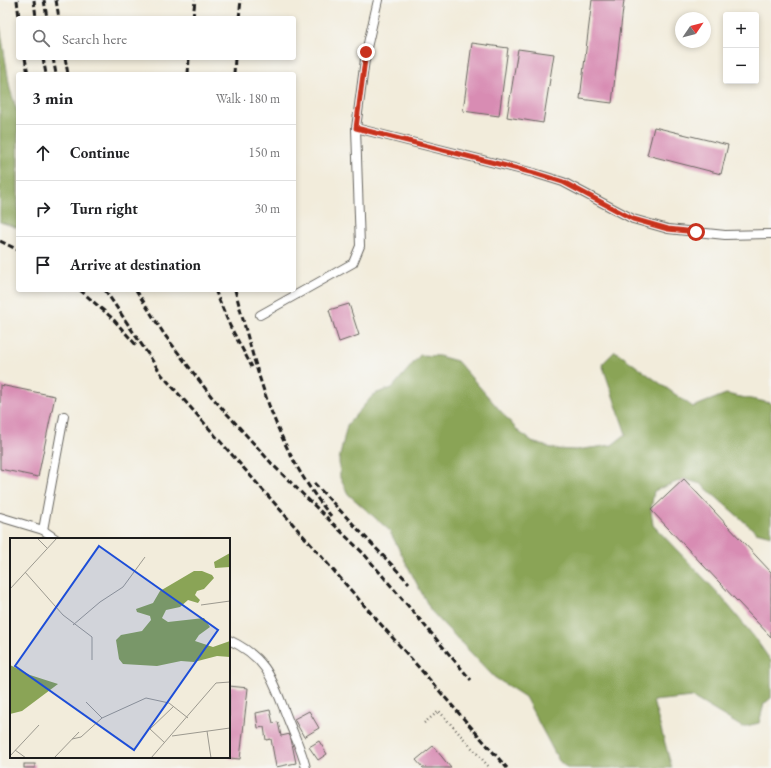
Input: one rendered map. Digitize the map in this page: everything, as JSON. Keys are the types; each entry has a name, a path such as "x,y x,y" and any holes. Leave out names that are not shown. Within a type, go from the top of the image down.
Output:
{"lane":[{"path":"260,314 353,263 360,246 356,128 366,52 378,0"},
{"path":"356,128 534,173 563,182 633,219 668,229 725,234 771,234"},
{"path":"43,530 64,416"},
{"path":"0,517 43,530 55,538"},
{"path":"230,640 246,648 262,662 276,687 301,747 306,768"}],"path":[{"path":"424,723 439,711 490,768"}],"green space":[{"path":"0,26 10,89 16,108 16,227 0,222"},
{"path":"615,351 693,407 726,394 771,403 771,536 756,532 701,484 684,479 654,491 651,510 653,525 719,594 755,638 771,661 771,698 764,704 759,723 742,727 692,697 653,701 672,768 567,768 559,761 525,697 494,677 431,611 389,530 348,494 340,478 339,460 347,425 374,394 392,388 420,355 439,356 457,361 519,432 535,443 555,449 576,450 612,445 626,434 602,364"}],"building":[{"path":"592,0 624,0 612,103 580,99"},
{"path":"472,43 508,48 499,116 463,111"},
{"path":"518,49 554,54 543,123 507,117"},
{"path":"654,127 728,145 721,174 647,155"},
{"path":"349,304 359,335 339,342 329,310"},
{"path":"0,385 55,396 38,477 0,469"},
{"path":"684,479 771,572 771,637 651,510"},
{"path":"230,686 248,688 240,759 229,758"},
{"path":"270,710 273,723 278,722 281,736 290,734 296,763 276,767 271,739 266,740 264,727 258,728 256,713"},
{"path":"309,711 319,728 304,737 294,719"},
{"path":"319,741 327,754 318,760 309,747"},
{"path":"433,746 451,768 423,768 416,760"},
{"path":"24,764 35,764 35,768 24,768"}],"railway":[{"path":"17,0 19,16"},
{"path":"34,0 36,16"},
{"path":"44,0 47,16"},
{"path":"56,0 59,16"},
{"path":"193,16 195,0"},
{"path":"239,16 241,0"},
{"path":"25,60 28,72"},
{"path":"43,60 46,72"},
{"path":"53,60 56,72"},
{"path":"65,60 68,72"},
{"path":"188,72 189,60"},
{"path":"234,72 235,60"},
{"path":"0,241 16,249"},
{"path":"82,292 112,318 137,346"},
{"path":"106,292 162,375 507,768"},
{"path":"137,292 164,334 211,396 274,466 364,554 471,680"},
{"path":"216,292 230,326 252,367"},
{"path":"236,292 260,380 270,409 295,463 311,490 331,516"},
{"path":"314,483 409,583"}],"route":[{"path":"366,52 356,128 534,173 563,182 633,219 668,229 696,232"}]}
